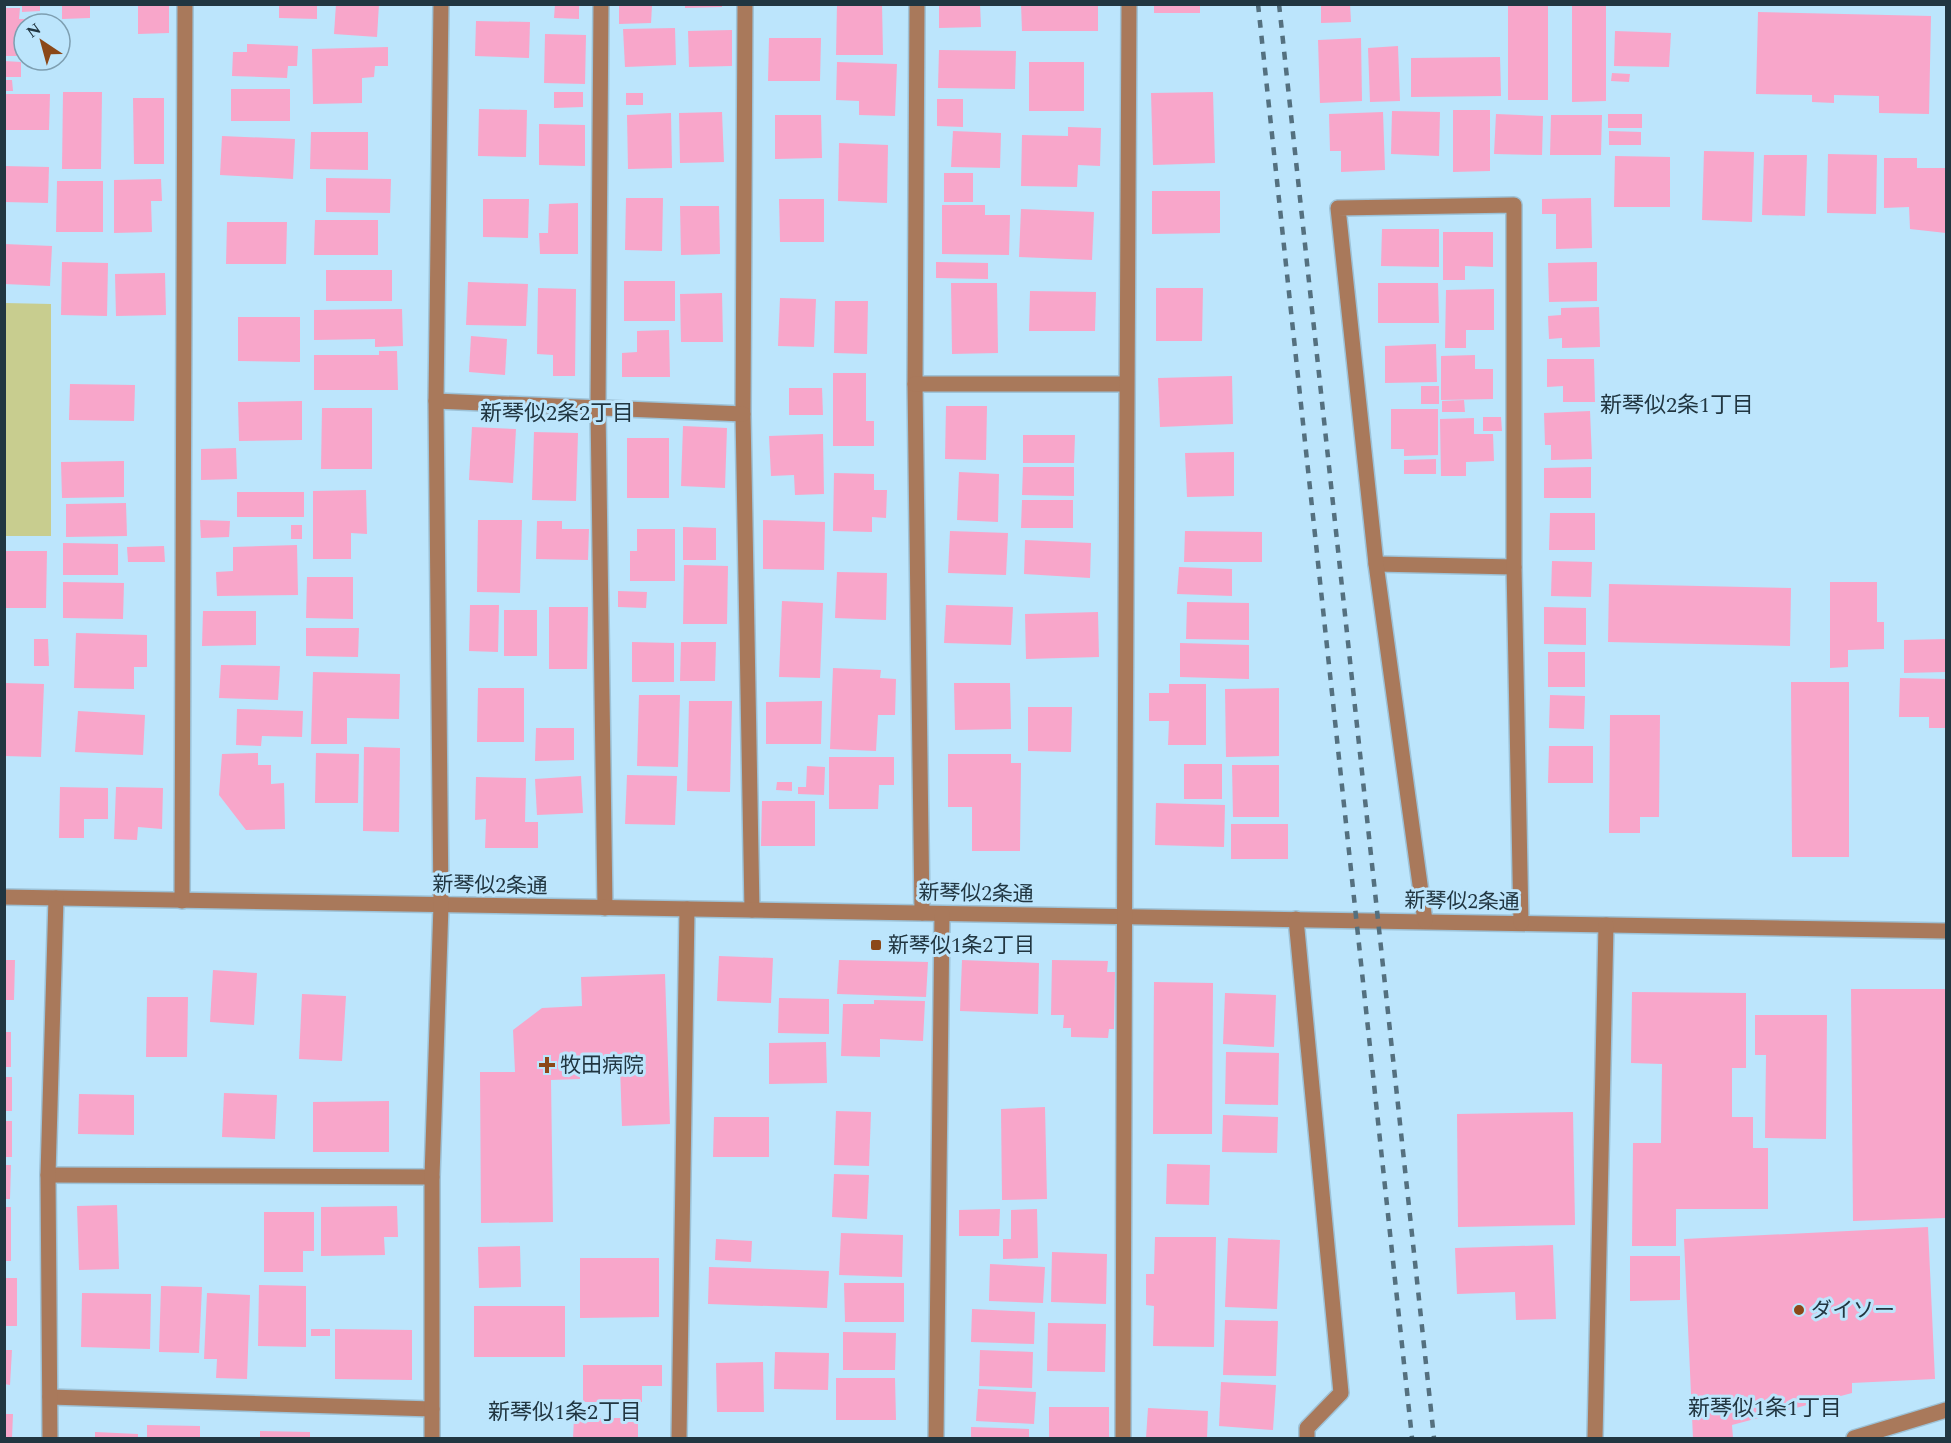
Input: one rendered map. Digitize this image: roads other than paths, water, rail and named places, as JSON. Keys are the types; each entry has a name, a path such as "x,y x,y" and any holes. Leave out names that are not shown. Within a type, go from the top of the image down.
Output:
{"street":[{"path":"182,901 185,4"},
{"path":"432,1438 432,1177 441,905 436,401 441,4"},
{"path":"601,4 598,408 605,908"},
{"path":"745,4 743,414 752,910"},
{"path":"917,4 915,384 922,913"},
{"path":"1123,1438 1126,916 1124,384 1129,4"},
{"path":"1425,921 1376,564 1338,208 1514,205 1514,567 1521,923"},
{"path":"915,384 1124,384"},
{"path":"436,401 743,414"},
{"path":"1376,564 1514,567"},
{"name":"新琴似2条通","path":"4,897 1947,931"},
{"path":"50,1438 48,1175 56,898"},
{"path":"679,1438 687,909"},
{"path":"936,1438 942,914"},
{"path":"1296,919 1341,1393 1307,1428 1307,1438"},
{"path":"1595,1438 1606,925"},
{"path":"48,1175 432,1177"},
{"path":"50,1397 432,1409"},
{"path":"1854,1438 1947,1410"}],"railway":[{"path":"1258,4 1412,1438"},
{"path":"1279,4 1434,1438"}],"place":[{"name":"新琴似1条2丁目","path":"876,945"},
{"name":"牧田病院","path":"547,1065"},
{"name":"ダイソー","path":"1799,1310"}],"district":[{"name":"新琴似2条1丁目","path":"1677,404"},
{"name":"新琴似2条2丁目","path":"557,412"},
{"name":"新琴似1条1丁目","path":"1765,1407"},
{"name":"新琴似1条2丁目","path":"565,1411"}]}
